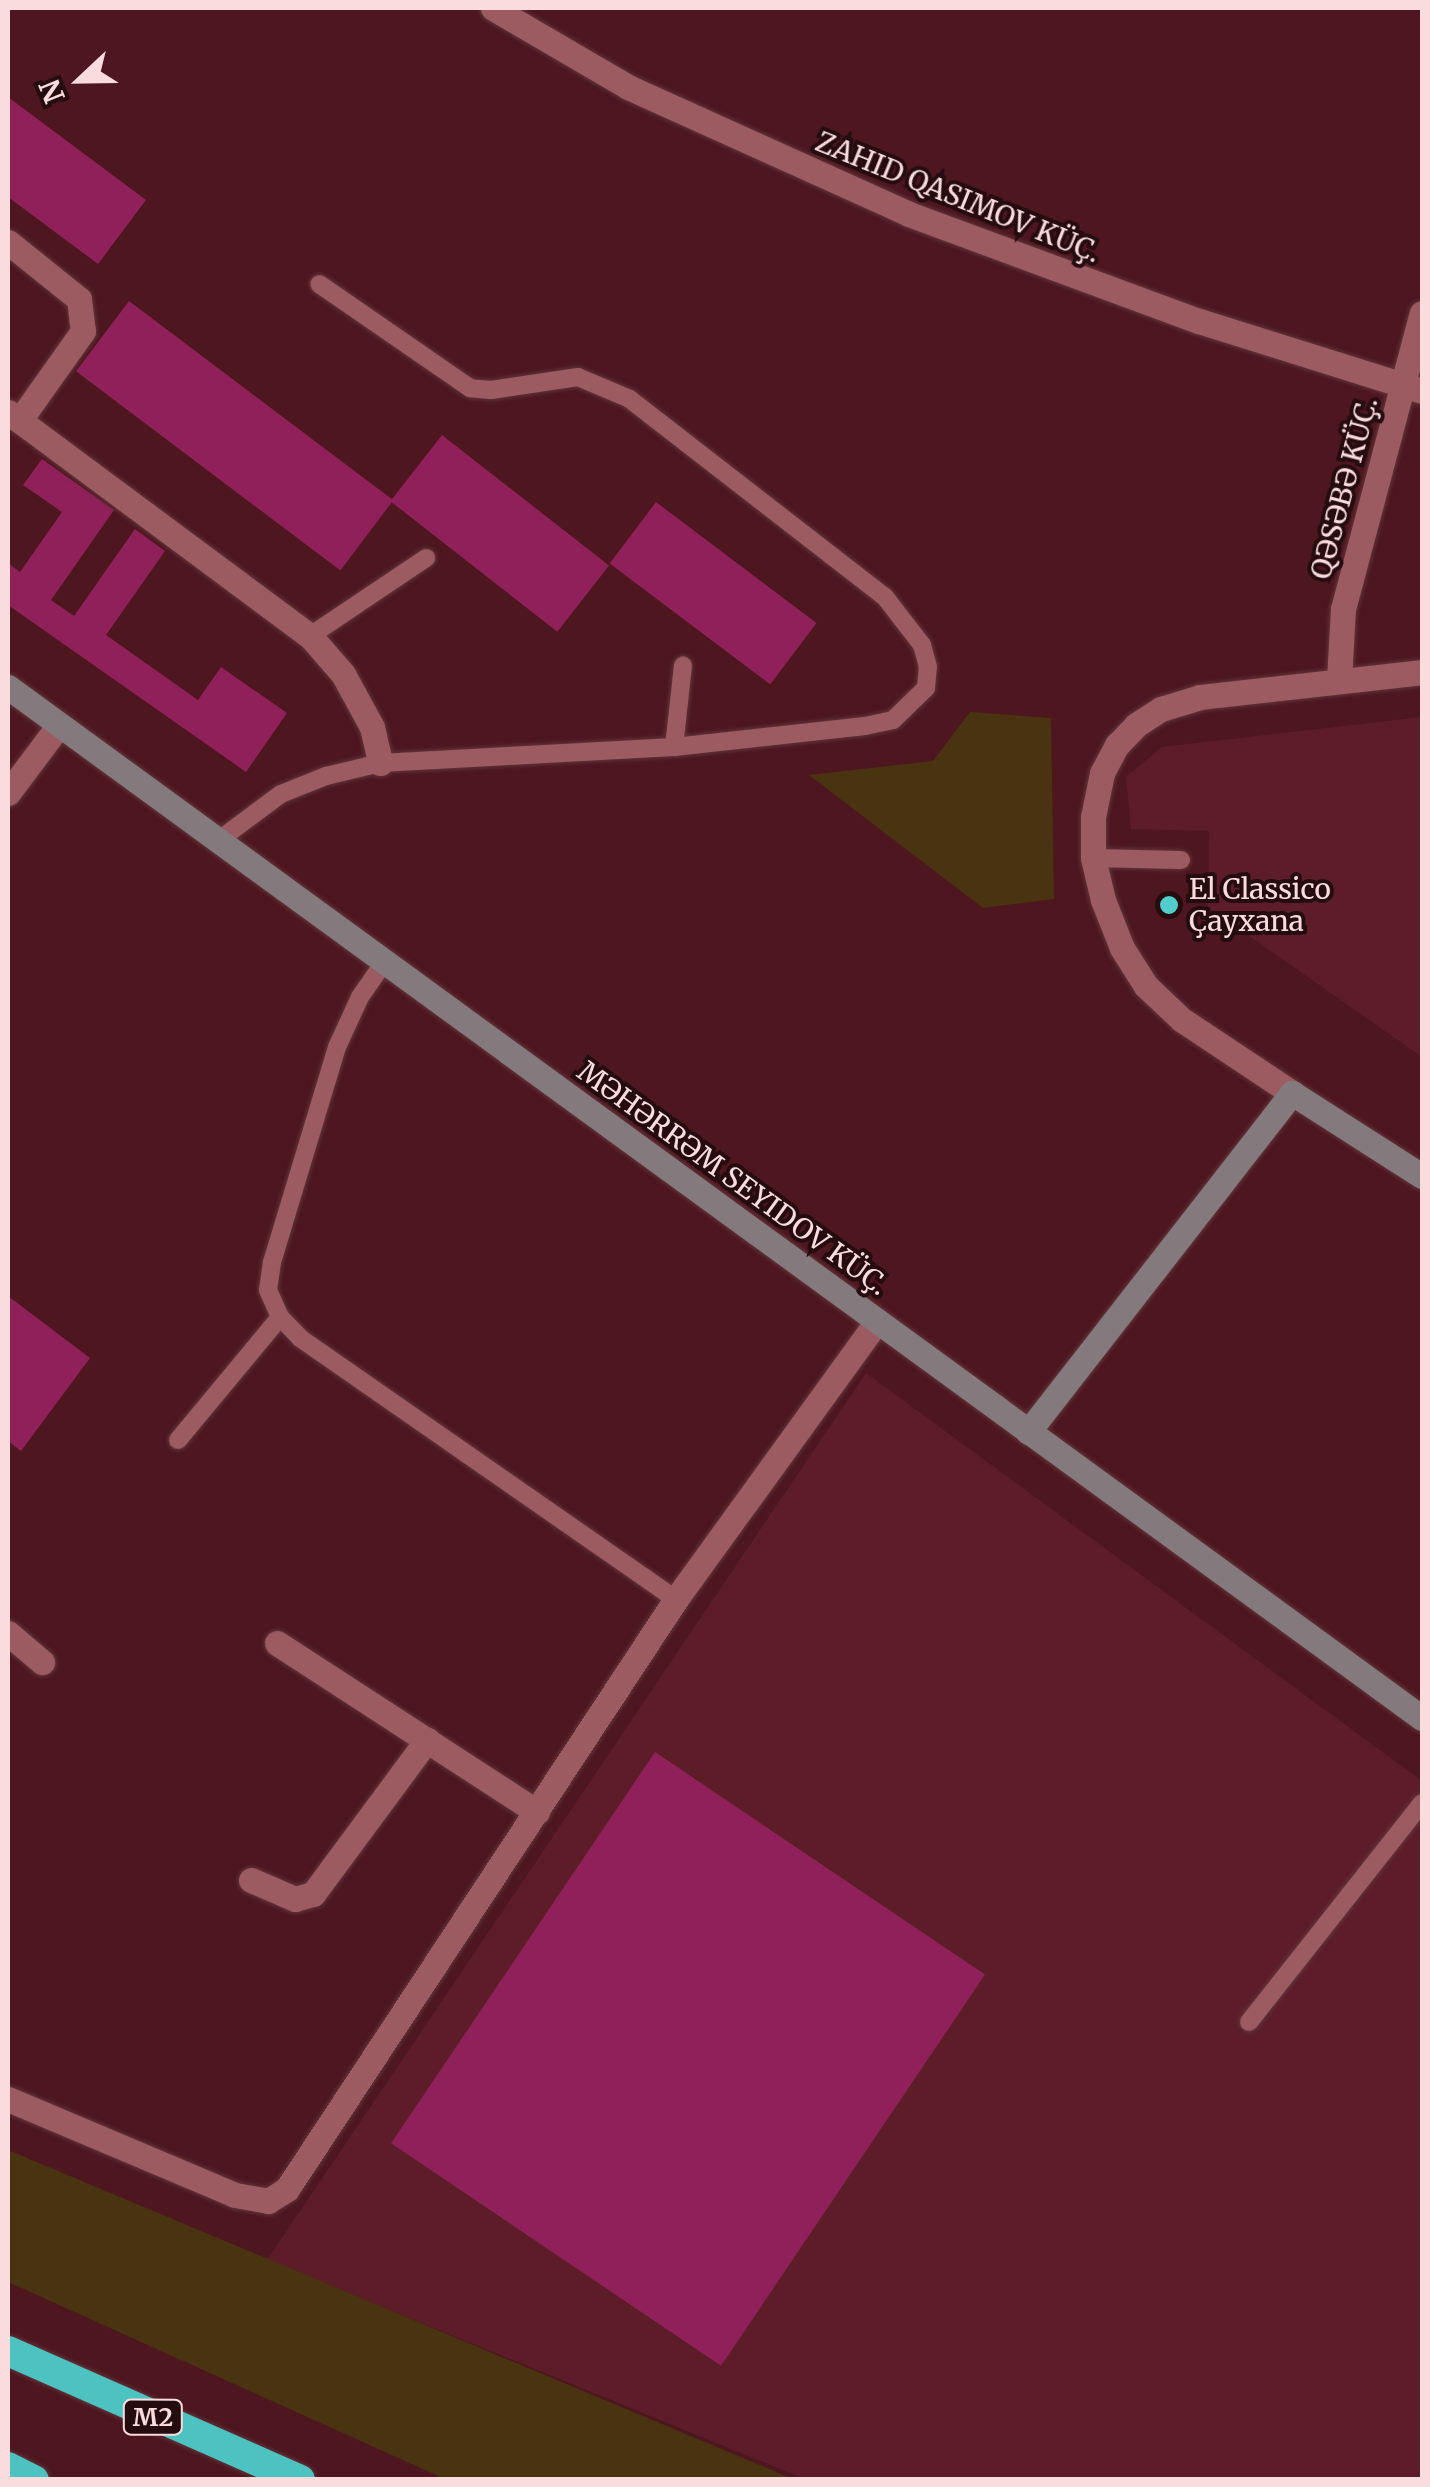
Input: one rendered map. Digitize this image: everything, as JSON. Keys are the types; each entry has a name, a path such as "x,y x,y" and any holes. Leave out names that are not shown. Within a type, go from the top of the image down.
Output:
{"highway":[{"name":"M2","path":"8,2351 300,2480"},
{"path":"8,2467 34,2480"}],"main road":[{"name":"MƏHƏRRƏM SEYIDOV KÜÇ.","path":"8,687 1422,1718"},
{"path":"1028,1432 1292,1094 1422,1176"}],"street":[{"path":"493,8 628,87 910,214 1199,321 1413,388"},
{"path":"8,242 79,299 82,331 13,416 310,636 344,674 372,727 380,763"},
{"name":"QƏSƏBƏ KÜÇ.","path":"1339,680 1343,609 1413,388 1422,313"},
{"path":"1292,1094 1182,1020 1146,986 1122,948 1103,900 1093,858 1093,817 1102,772 1117,745 1136,725 1161,709 1200,697 1422,672"},
{"path":"8,793 59,725"},
{"path":"8,2099 235,2195 268,2201 287,2189 676,1599 876,1321"},
{"path":"8,1633 42,1662"},
{"path":"277,1643 537,1812"},
{"path":"250,1880 295,1899 313,1894 427,1740"}],"lane":[{"path":"219,840 281,794 326,776 380,763 674,747 892,720 926,688 928,667 922,644 885,597 630,398 578,377 491,390 470,388 320,284"},
{"path":"310,636 426,558"},
{"path":"674,747 682,664"},
{"path":"1093,858 1181,860"},
{"path":"385,960 360,998 337,1046 272,1262 268,1290 280,1317 300,1338 676,1599"},
{"path":"178,1440 280,1317"},
{"path":"1250,2022 1422,1803"}],"shaded area":[{"path":"970,712 1051,718 1054,899 983,908 809,775 933,761"},
{"path":"1422,717 1422,1057 1208,907 1209,831 1131,829 1126,777 1162,747"},
{"path":"866,1373 1422,1781 1422,2479 805,2479 267,2260"},
{"path":"8,2150 793,2479 445,2479 8,2282"}],"building":[{"path":"8,97 146,200 98,264 8,197"},
{"path":"129,301 393,500 340,570 76,371"},
{"path":"442,435 609,566 557,632 390,501"},
{"path":"42,459 114,510 51,600 74,616 135,529 165,551 106,635 198,700 221,667 287,713 246,772 8,605 8,563 20,572 62,512 23,485"},
{"path":"656,502 817,623 770,684 610,563"},
{"path":"8,1296 90,1358 21,1451 8,1441"},
{"path":"655,1752 985,1975 721,2366 391,2143"}],"place":[{"name":"El Classico Çayxana","path":"1169,905"}]}
